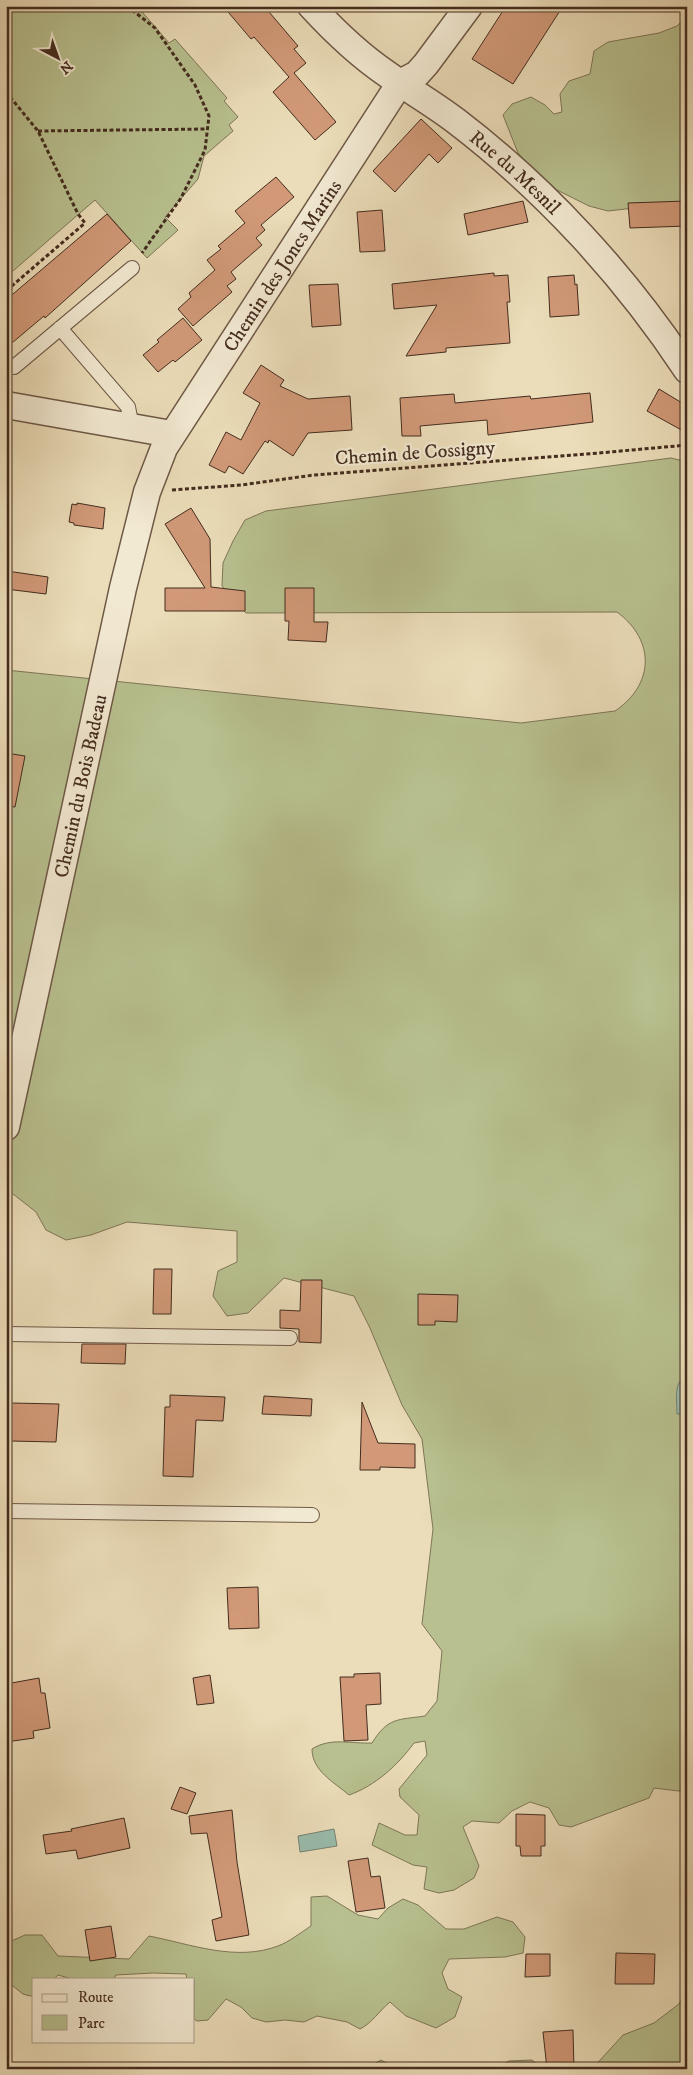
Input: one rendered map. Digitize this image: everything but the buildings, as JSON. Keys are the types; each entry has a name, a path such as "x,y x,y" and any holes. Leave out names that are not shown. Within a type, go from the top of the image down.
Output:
{"street":[{"name":"Rue du Mesnil","path":"310,6 355,49 400,83 455,120 539,193 590,246 639,302 687,370"},
{"path":"400,83 417,74 426,64 469,6"},
{"name":"Chemin des Joncs Marins","path":"168,441 400,83"},
{"path":"6,405 132,427 168,441"},
{"name":"Chemin du Bois Badeau","path":"6,1127 95,714 147,492 168,441"}],"lane":[{"path":"14,367 132,268"},
{"path":"60,328 128,407 132,427"},
{"path":"6,1334 290,1338"},
{"path":"6,1511 312,1515"}],"path":[{"path":"127,6 155,28 195,85 208,116 205,150 181,198 132,268"},
{"path":"6,92 38,131 78,214 85,224 6,291"},
{"path":"38,131 207,129"},
{"name":"Chemin de Cossigny","path":"147,492 241,485 314,475 599,454 687,445"}],"green space":[{"path":"6,6 137,6 169,43 175,39 227,98 224,101 238,117 229,125 233,131 204,156 198,179 165,217 178,230 147,258 95,200 6,277"},
{"path":"687,16 687,202 608,211 589,206 557,190 533,170 518,153 503,115 512,104 531,97 545,105 554,114 562,112 560,94 569,81 590,74 594,51 608,42 659,33 677,26"},
{"path":"671,458 687,462 687,1792 654,1788 649,1798 571,1827 559,1825 549,1808 530,1802 512,1811 499,1823 472,1821 463,1827 479,1866 474,1878 454,1890 439,1893 424,1889 427,1867 413,1865 372,1845 379,1823 405,1835 417,1835 419,1815 400,1797 399,1789 427,1755 425,1741 414,1743 385,1774 368,1786 349,1795 320,1770 313,1757 312,1749 319,1745 334,1742 372,1743 383,1728 394,1721 425,1716 437,1701 442,1651 422,1624 433,1529 422,1439 402,1405 370,1328 354,1296 284,1278 248,1313 227,1316 213,1296 218,1271 237,1262 237,1231 127,1222 91,1235 66,1240 46,1230 36,1212 8,1190 6,1183 6,670 521,723 615,711 638,688 645,662 644,649 638,635 617,612 246,613 222,586 223,563 245,520 266,511"},
{"path":"327,1896 358,1915 378,1919 388,1908 403,1899 418,1905 446,1929 464,1929 497,1917 513,1922 525,1937 523,1953 505,1957 449,1959 442,1973 448,1989 462,1997 455,2017 436,2028 406,2016 390,2002 368,2024 360,2029 347,2022 317,2016 304,2022 285,2020 266,2022 252,2018 241,2007 226,1999 208,2020 197,2021 195,2020 195,1978 187,1978 186,1974 116,1975 114,1978 68,1978 58,1975 55,1978 32,1978 32,1996 30,1996 23,1994 8,1982 6,1976 7,1943 25,1935 42,1935 58,1956 129,1959 149,1936 230,1952 262,1950 278,1946 311,1926 311,1897"},
{"path":"687,1990 687,2069 592,2069 623,2035 654,2023 679,2004"},
{"path":"381,2060 397,2069 365,2069"},
{"path":"532,2060 543,2069 494,2069 509,2061"}],"shaded area":[{"path":"686,1377 687,1414 677,1414 677,1387 682,1379"},
{"path":"334,1829 337,1846 300,1852 298,1836"}]}
